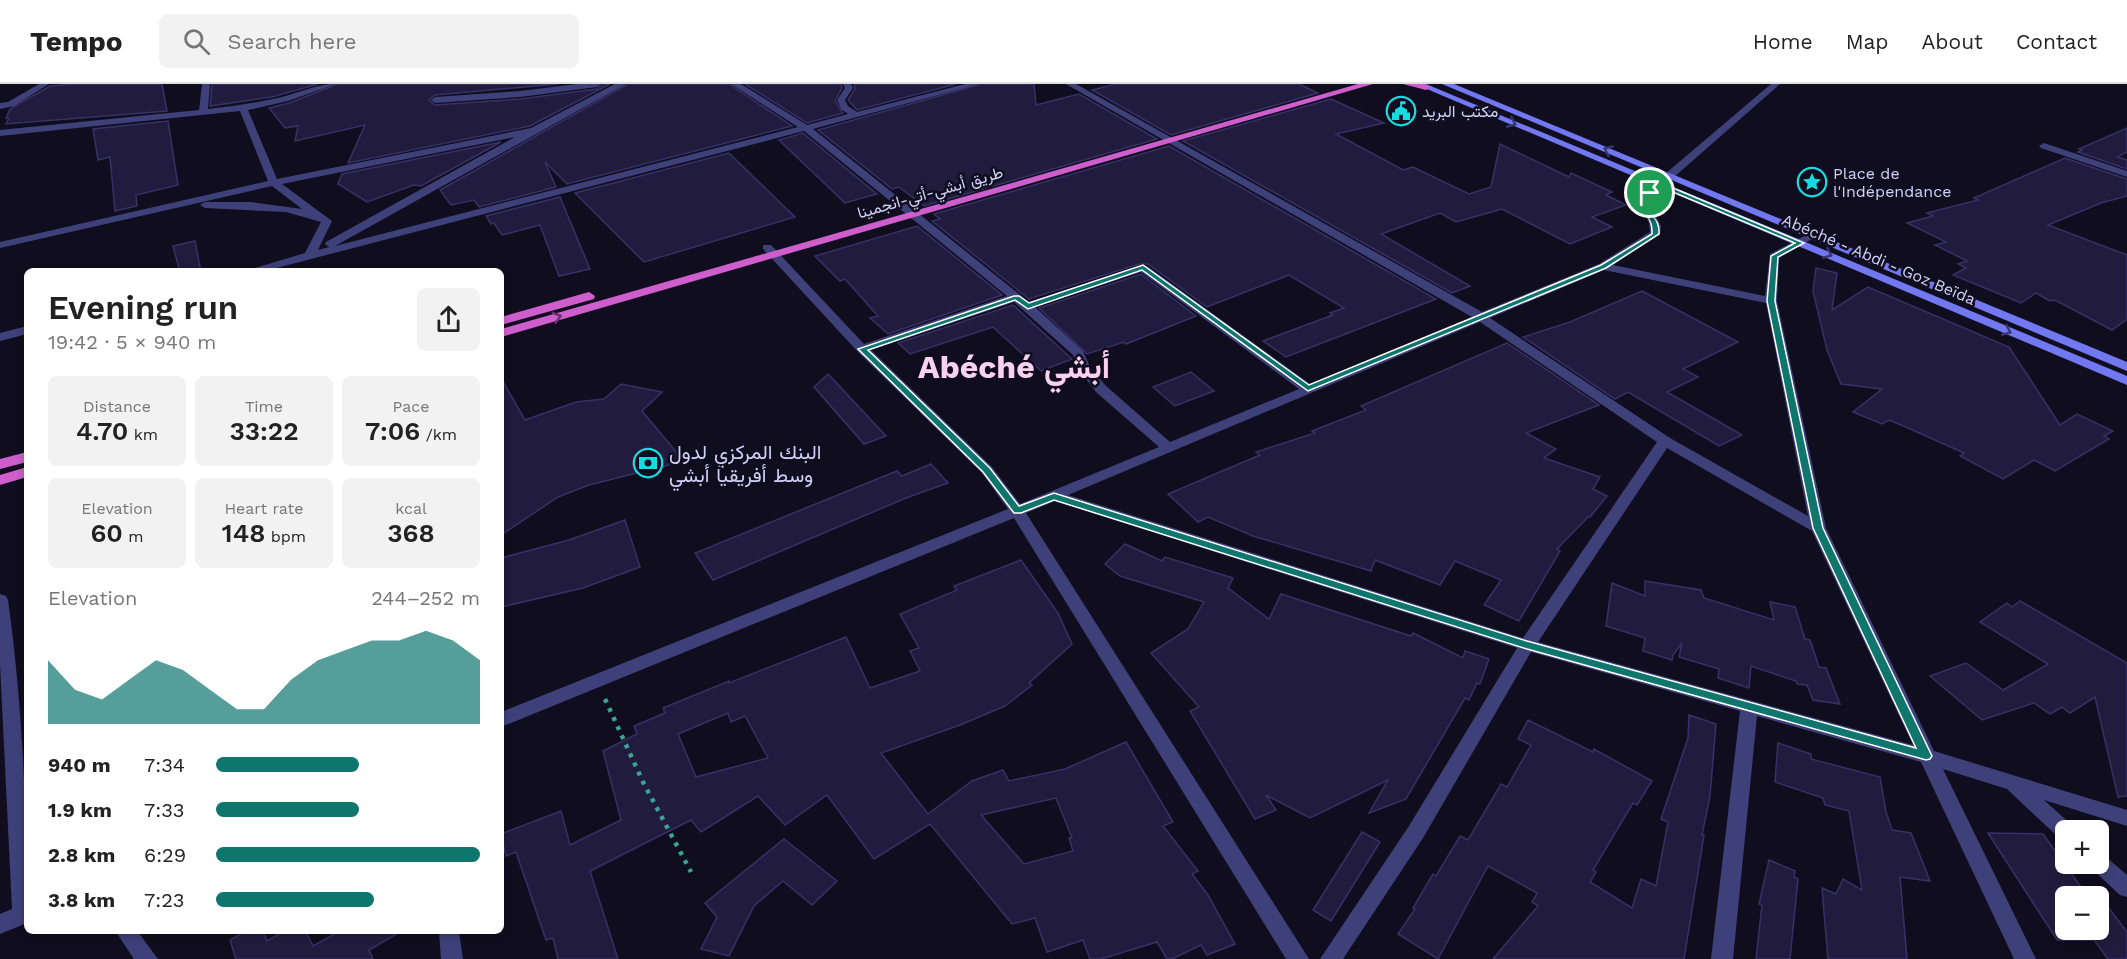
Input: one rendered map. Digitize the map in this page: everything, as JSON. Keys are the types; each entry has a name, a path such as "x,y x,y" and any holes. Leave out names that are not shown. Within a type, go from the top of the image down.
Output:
{"highway":[{"path":"1167,138 1337,84"},
{"name":"طريق أبشي-أتي-انجمينا","path":"504,332 770,250 1167,138 1369,84"},
{"path":"1408,84 1423,86"},
{"path":"504,320 770,250"},
{"path":"0,464 24,458"},
{"path":"0,480 24,473"}],"main road":[{"path":"1446,84 1588,141 1806,239 2127,367"},
{"name":"Abéché - Abdi - Goz Beïda","path":"1423,86 1654,182 1806,239 2127,381"}],"street":[{"path":"0,106 11,104 45,84"},
{"path":"203,112 206,84"},
{"path":"0,133 243,108 332,84"},
{"path":"435,100 520,94 597,84"},
{"path":"310,255 534,130 622,84"},
{"path":"735,84 806,128 1028,306 1079,354 1085,370 1101,389 1167,447"},
{"path":"847,84 849,88 842,100 844,107 856,115"},
{"path":"261,268 975,84"},
{"path":"1070,84 1481,317 1665,441 1818,528"},
{"path":"504,719 1018,511 1603,266 1655,234 1656,224 1645,203 1654,182 1669,176 1776,84"},
{"path":"243,108 274,183 327,221 310,255"},
{"path":"0,245 274,183 534,130"},
{"path":"2044,146 2127,174"},
{"path":"175,205 238,205 316,214"},
{"path":"1806,239 1774,256 1771,301 1818,528 2025,959"},
{"path":"770,250 862,349 987,470 1018,511 1298,959"},
{"path":"1603,266 1771,301"},
{"path":"1028,306 1143,267 1308,388"},
{"path":"862,349 1017,297"},
{"path":"0,337 24,331"},
{"path":"1331,959 1416,832 1527,645 1665,441"},
{"path":"1054,496 1527,645 1926,756 2127,818"},
{"path":"0,600 24,902"},
{"path":"1722,959 1749,707"},
{"path":"2011,782 2055,822"},
{"path":"2109,872 2127,888"},
{"path":"0,924 24,914"},
{"path":"128,934 147,959"},
{"path":"449,934 452,959"}],"path":[{"path":"598,682 643,782 691,872"}],"building":[{"path":"162,84 167,111 6,124 10,109 50,86"},
{"path":"212,84 318,84 272,97 210,106"},
{"path":"338,84 559,84 435,95 429,100 435,105 520,99 597,89 603,84 610,84 530,126 348,163 365,125 295,141 298,126 285,128 269,108 289,103"},
{"path":"628,84 729,84 792,126 567,184 545,162 556,187 479,207 474,200 451,205 440,190"},
{"path":"745,84 841,84 842,88 835,101 843,113 807,123"},
{"path":"854,84 956,84 857,110 848,100 855,89"},
{"path":"981,84 1034,84 1036,105 1079,94 1157,139 924,206 899,187 892,189 818,130"},
{"path":"1116,84 1299,84 1318,93 1171,135 1092,90"},
{"path":"1331,99 1384,123 1336,134 1403,170 1413,167 1469,194 1491,187 1500,144 1569,177 1571,173 1612,192 1606,195 1626,205 1592,217 1612,227 1570,244 1502,209 1456,222 1440,213 1381,234 1470,286 1452,293 1183,141"},
{"path":"168,121 178,185 136,195 137,206 115,211 110,157 98,160 93,129"},
{"path":"2127,128 2127,152 2117,157 2127,160 2127,169 2078,152 2082,150 2079,149"},
{"path":"803,133 877,194 845,203 779,140"},
{"path":"501,142 421,186 414,185 367,202 338,184 342,174"},
{"path":"1169,146 1436,299 1286,357 1263,341 1333,315 1330,313 1344,308 1289,275 1207,307 1148,264 1139,264 1029,299 932,221 940,219 934,214"},
{"path":"729,153 795,217 644,262 575,193"},
{"path":"2065,158 2127,179 2127,196 2101,203 2048,225 2127,255 2127,319 2112,330 2055,300 2050,301 2036,293 2021,303 1953,275 1966,268 1958,264 1967,261 1935,245 1946,242 1907,223 1933,216 1927,213 1978,200 1974,198"},
{"path":"560,197 590,269 559,276 540,225 502,235 486,216"},
{"path":"917,226 1002,295 888,334 870,318 878,316 845,279 840,281 815,256"},
{"path":"195,241 200,268 179,268 173,246"},
{"path":"1816,268 1837,273 1832,310 1868,287 2009,347 2060,425 2077,414 2113,431 2104,436 2109,439 2055,471 2034,460 2003,479 1960,456 1964,453 1906,427 1889,420 1882,424 1853,412 1882,389 1841,384 1827,350 1813,291"},
{"path":"1141,274 1196,316 1126,344 1124,342 1087,354 1039,308"},
{"path":"1642,291 1738,342 1683,369 1698,377 1667,392 1742,435 1719,446 1628,392 1615,399 1523,337 1570,322"},
{"path":"1013,305 1072,359 1041,371 993,327 910,354 898,343"},
{"path":"1507,343 1599,405 1526,433 1556,449 1544,458 1600,477 1593,489 1607,496 1590,517 1557,549 1560,551 1519,621 1484,605 1501,580 1455,561 1440,585 1375,560 1371,571 1253,536 1208,517 1198,522 1168,494 1260,455 1256,452 1315,433 1312,431 1366,410 1361,406"},
{"path":"1191,372 1214,391 1175,406 1153,387"},
{"path":"828,374 886,436 864,444 814,387"},
{"name":"البنك المركزي لدول وسط أفريقيا أبشي","path":"504,383 525,420 576,402 604,399 621,384 662,392 642,411 684,461 589,485 558,497 504,533"},
{"path":"931,464 948,483 906,498 713,580 695,553 897,471 902,476"},
{"path":"625,520 640,567 583,588 504,606 504,557 569,540"},
{"path":"1125,544 1162,561 1165,557 1233,578 1228,588 1269,619 1281,594 1411,636 1413,633 1463,658 1465,651 1489,659 1480,684 1477,683 1469,700 1465,698 1406,799 1369,813 1388,780 1310,818 1266,795 1276,810 1255,819 1190,711 1199,707 1151,653 1188,629 1204,602 1120,576 1105,564"},
{"path":"1021,560 1058,613 1072,644 1029,683 1032,685 1005,706 960,725 881,753 928,814 972,781 1003,770 1009,781 1065,769 1126,742 1173,822 1163,826 1198,871 1192,874 1208,895 1235,944 1207,955 1201,945 1172,959 1167,959 1157,942 1101,959 1090,959 1083,940 1047,952 1035,918 1012,924 930,824 874,859 827,795 785,825 758,796 701,832 691,820 590,871 618,959 558,959 553,938 546,940 516,852 506,856 504,833 561,811 570,845 621,820 603,751 637,734 634,726 665,713 663,708 729,681 729,683 846,637 870,688 920,671 910,651 919,648 900,614 957,590 954,586","holes":["728,713 731,722 745,716 768,758 696,777 678,734","1056,798 1072,838 1069,838 1073,851 1024,864 981,815"]},
{"path":"1645,581 1701,590 1704,598 1774,620 1770,602 1795,607 1805,639 1810,640 1819,667 1826,668 1840,704 1813,700 1807,685 1797,684 1796,681 1751,666 1749,688 1718,678 1719,669 1679,657 1682,643 1672,660 1643,651 1645,638 1606,626 1612,583 1645,596"},
{"path":"2020,601 2127,663 2127,796 2118,797 2095,697 2070,713 2062,707 2050,714 2034,703 1982,720 1930,676 1966,663 2003,690 2048,664 1980,622 2007,603 2012,607"},
{"path":"1689,715 1716,724 1710,796 1684,959 1493,959 1538,906 1532,902 1537,893 1488,866 1438,959 1398,934 1415,909 1413,908 1433,874 1436,876 1460,836 1468,840 1501,784 1507,787 1531,745 1518,739 1528,720 1593,752 1594,749 1652,781 1637,805 1633,803 1593,870 1596,872 1590,882 1632,908 1641,879 1656,886 1668,822 1661,819 1688,738"},
{"path":"1778,743 1811,754 1811,759 1880,777 1886,812 1892,830 1911,833 1930,881 1900,877 1907,959 1828,959 1822,888 1836,894 1843,879 1862,890 1849,811 1825,805 1823,798 1775,782"},
{"path":"1362,832 1380,842 1331,921 1313,910"},
{"path":"1988,833 2043,834 2055,851 2055,874 2072,874 2080,886 2055,886 2055,937"},
{"path":"784,839 837,881 812,905 783,881 754,906 729,956 701,949 717,917 705,903"},
{"path":"1769,860 1795,871 1794,877 1798,879 1790,959 1756,959 1762,905 1759,904"},
{"path":"2109,908 2127,932 2127,959 2108,959 2094,940 2109,940"},
{"path":"240,934 264,934 267,941 279,934 307,934 313,946 334,934 397,934 369,950 373,959 236,959 230,940"}],"place":[{"name":"مكتب البريد","path":"1401,111"},
{"name":"Place de l'Indépendance","path":"1812,182"},
{"name":"البنك المركزي لدول وسط أفريقيا أبشي","path":"648,463"}],"district":[{"name":"Abéché أبشي","path":"1014,367"}],"route":[{"path":"1654,182 1800,243 1774,256 1771,301 1818,528 1926,756 1527,645 1054,496 1018,511 987,470 862,349 1017,297 1028,306 1143,267 1308,388 1603,266 1651,239 1657,230 1645,203 1650,193 1654,182"}]}
